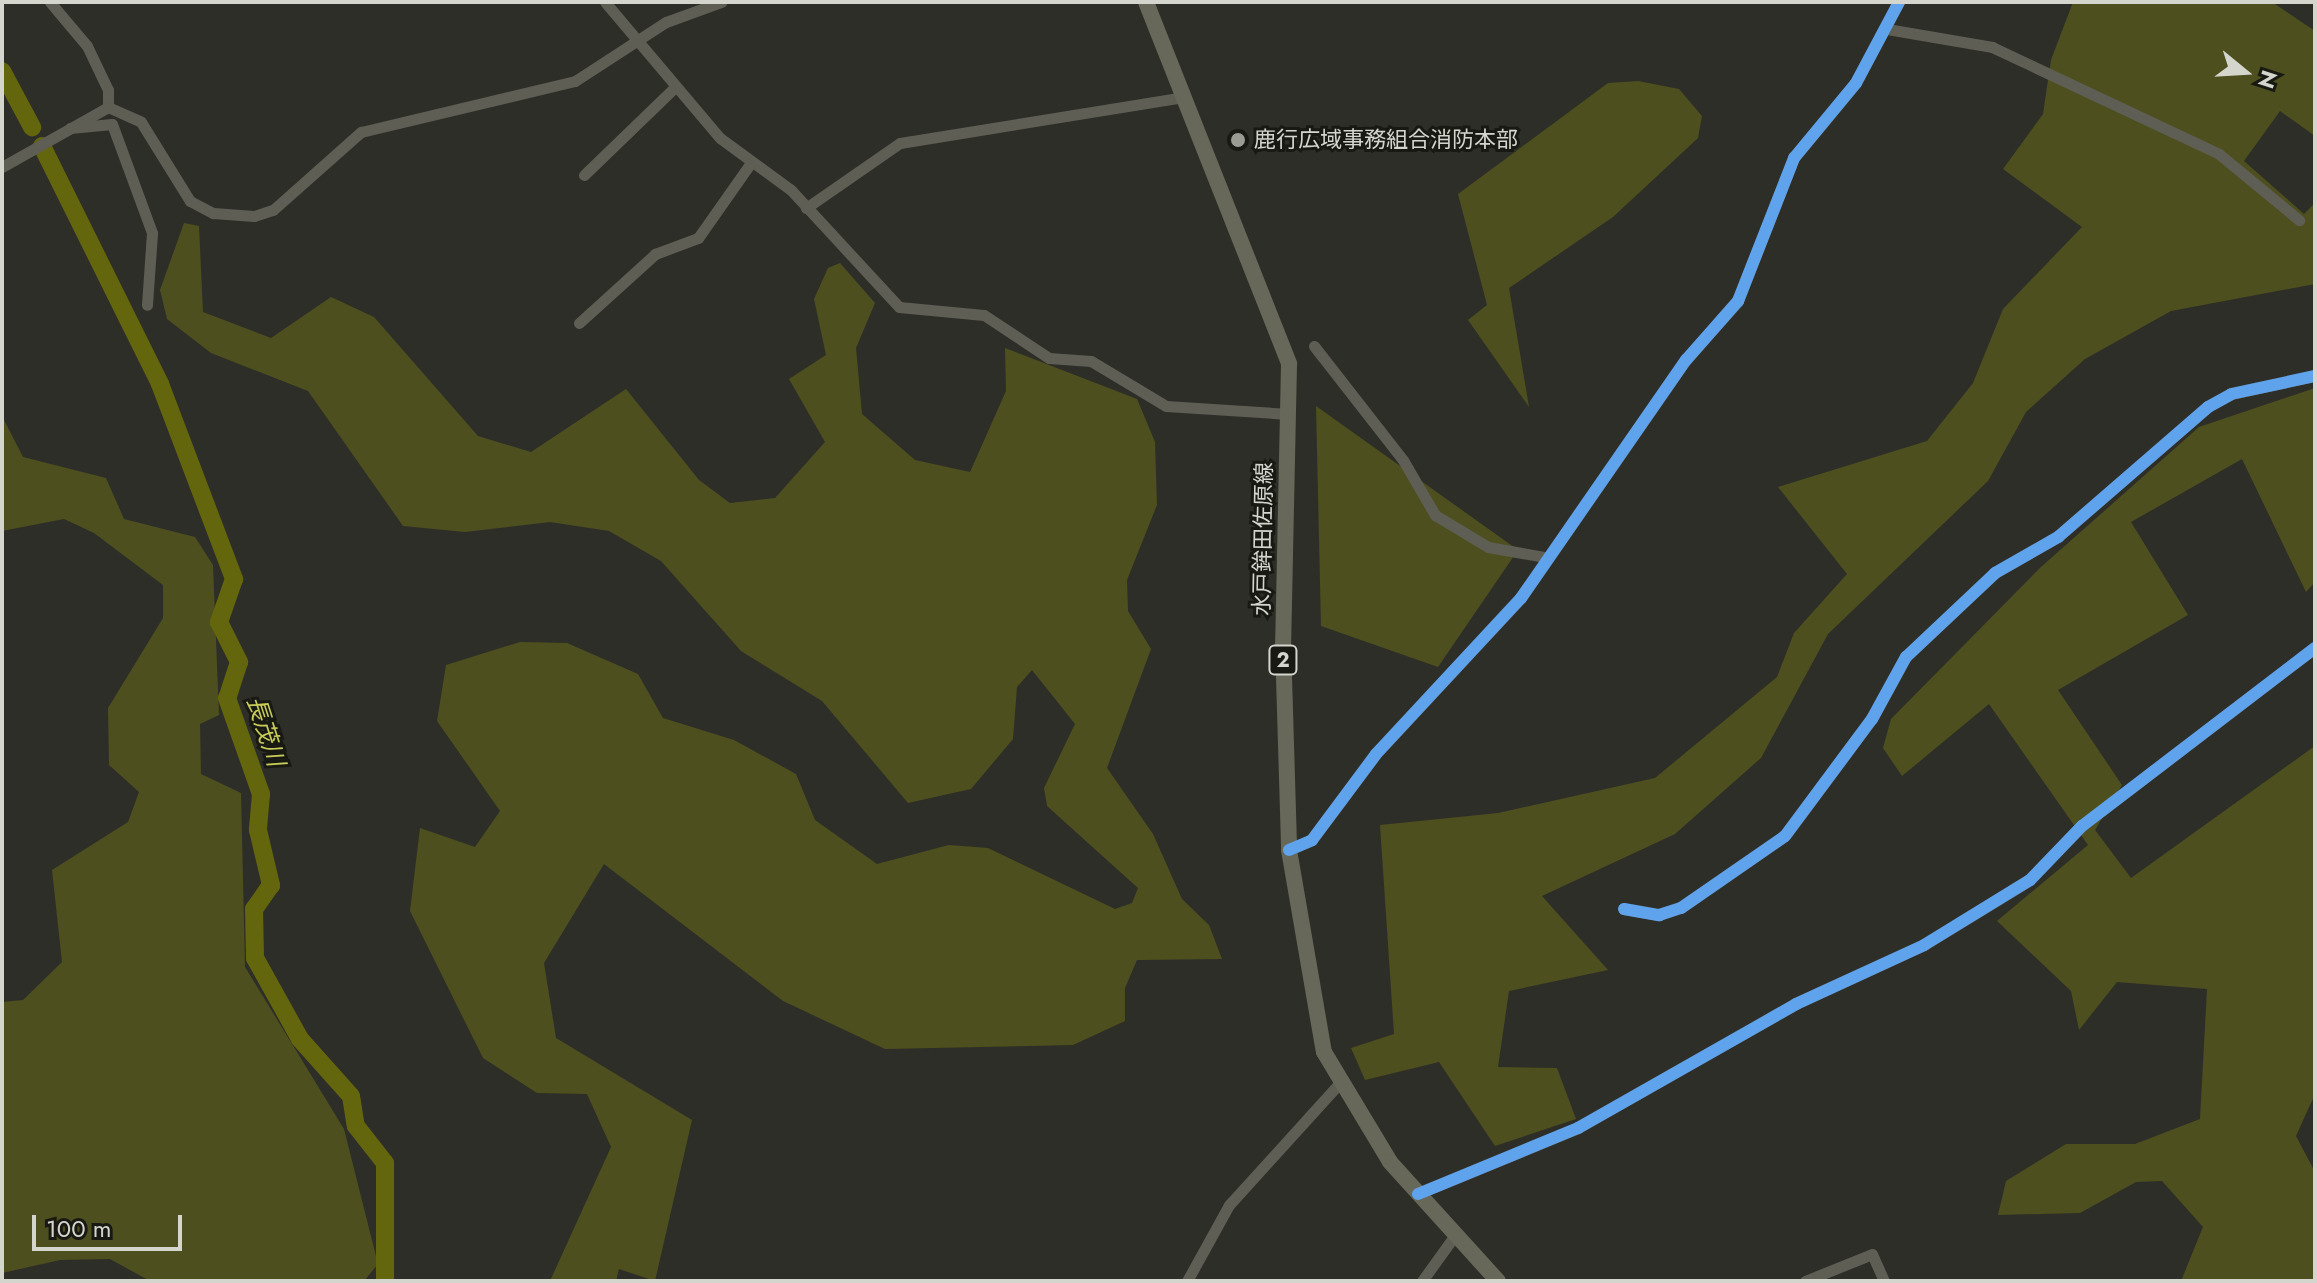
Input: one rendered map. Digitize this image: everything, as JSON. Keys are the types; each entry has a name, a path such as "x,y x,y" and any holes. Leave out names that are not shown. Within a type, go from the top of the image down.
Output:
{"main road":[{"name":"水戸鉾田佐原線","path":"1146,2 1289,364 1283,643 1289,850 1316,1022 1338,1085 1418,1194 1498,1281"}],"street":[{"path":"50,2 87,46 108,90 108,107"},
{"path":"605,2 636,45 675,87 750,164 806,208 899,307 984,315 1049,358 1091,361 1166,406 1289,414"},
{"path":"108,107 141,122 190,201 213,213 254,216 273,210 361,132 575,81 636,45 666,22 721,2"},
{"path":"1289,850 1312,840 1376,754 1521,598 1545,557 1686,360 1738,301 1794,158 1848,93 1887,29 1899,2"},
{"path":"1887,29 1992,47 2219,154 2299,220"},
{"path":"584,175 675,87"},
{"path":"806,208 900,143 1183,97"},
{"path":"2,167 66,128 108,107"},
{"path":"66,128 112,124 152,233 147,305"},
{"path":"579,323 655,254 698,238 750,164"},
{"path":"1314,346 1403,460 1435,515 1488,547 1545,557"},
{"path":"1624,909 1659,915 1681,908 1785,836 1872,719 1906,657 1995,573 2058,537 2208,407 2231,394 2315,376"},
{"path":"1418,1194 1578,1128 1796,1004 1924,945 2030,880 2082,826 2315,648"},
{"path":"1187,1281 1229,1205 1338,1085"},
{"path":"1422,1281 1455,1235"},
{"path":"1805,1281 1872,1254 1884,1281"}],"shaded area":[{"path":"2073,2 2272,2 2315,31 2315,136 2280,111 2244,161 2304,214 2315,203 2315,284 2171,311 2085,359 2026,412 1988,481 1828,634 1761,758 1675,834 1542,896 1608,970 1509,991 1498,1067 1557,1068 1576,1119 1495,1146 1439,1062 1365,1080 1351,1048 1394,1034 1380,825 1498,813 1655,778 1777,677 1794,633 1847,574 1778,487 1927,441 1973,383 2003,309 2082,227 2003,169 2043,114 2051,60"},
{"path":"1638,81 1679,89 1702,116 1698,138 1613,217 1509,288 1529,407 1468,320 1487,305 1458,194 1608,83"},
{"path":"184,223 199,226 203,312 271,338 331,297 374,317 478,436 531,452 626,389 699,480 730,503 775,498 825,442 789,379 826,355 814,299 828,268 840,263 875,303 856,348 862,414 915,460 970,472 1006,391 1005,348 1137,399 1155,442 1157,505 1127,580 1128,611 1151,649 1107,768 1153,834 1182,899 1209,925 1222,959 1137,960 1125,988 1125,1021 1073,1045 885,1049 783,1001 604,864 544,963 556,1038 692,1120 655,1281 619,1269 616,1281 550,1281 611,1147 587,1094 537,1093 483,1058 410,911 420,828 475,847 500,811 437,721 446,665 520,642 567,643 638,674 663,718 734,740 796,774 815,820 877,864 949,845 988,848 1115,909 1132,903 1138,888 1047,806 1044,788 1075,724 1032,670 1017,687 1013,739 971,789 908,803 822,701 741,651 661,561 609,531 550,522 465,532 403,526 308,391 211,353 167,319 160,290"},
{"path":"2315,388 2315,582 2306,592 2242,459 2131,522 2188,615 2058,690 2122,785 2095,830 2131,878 2315,746 2315,1094 2296,1136 2315,1172 2315,1281 2181,1281 2203,1227 2162,1181 2136,1182 2080,1213 1998,1215 2006,1181 2066,1144 2135,1144 2200,1119 2207,989 2117,982 2079,1030 2071,991 1997,921 2088,845 1989,704 1902,776 1883,748 1891,719 2041,567 2199,427"},
{"path":"1316,406 1518,550 1438,667 1321,626"},
{"path":"2,416 23,457 106,478 124,519 195,537 213,565 219,715 200,724 201,774 241,793 245,967 344,1129 378,1264 364,1281 150,1281 110,1259 60,1260 2,1273 2,1002 23,1000 62,962 52,870 128,822 139,792 109,765 108,708 163,618 163,585 94,533 64,519 2,531"}],"waterway":[{"name":"長茂川","path":"2,71 32,127"},
{"name":"長茂川","path":"42,146 160,384 234,579 219,622 239,662 227,698 261,794 258,830 271,885 254,909 255,958 300,1039 351,1096 356,1126 385,1163 385,1281"}],"cycle path":[{"path":"1289,850 1312,840 1376,754 1521,598 1686,360 1738,301 1794,158 1856,83 1899,2"},
{"path":"1624,909 1659,915 1681,908 1785,836 1872,719 1906,657 1995,573 2058,537 2208,407 2231,394 2315,376"},
{"path":"1418,1194 1578,1128 1796,1004 1924,945 2030,880 2082,826 2315,648"}],"place":[{"name":"鹿行広域事務組合消防本部","path":"1238,140"}]}
